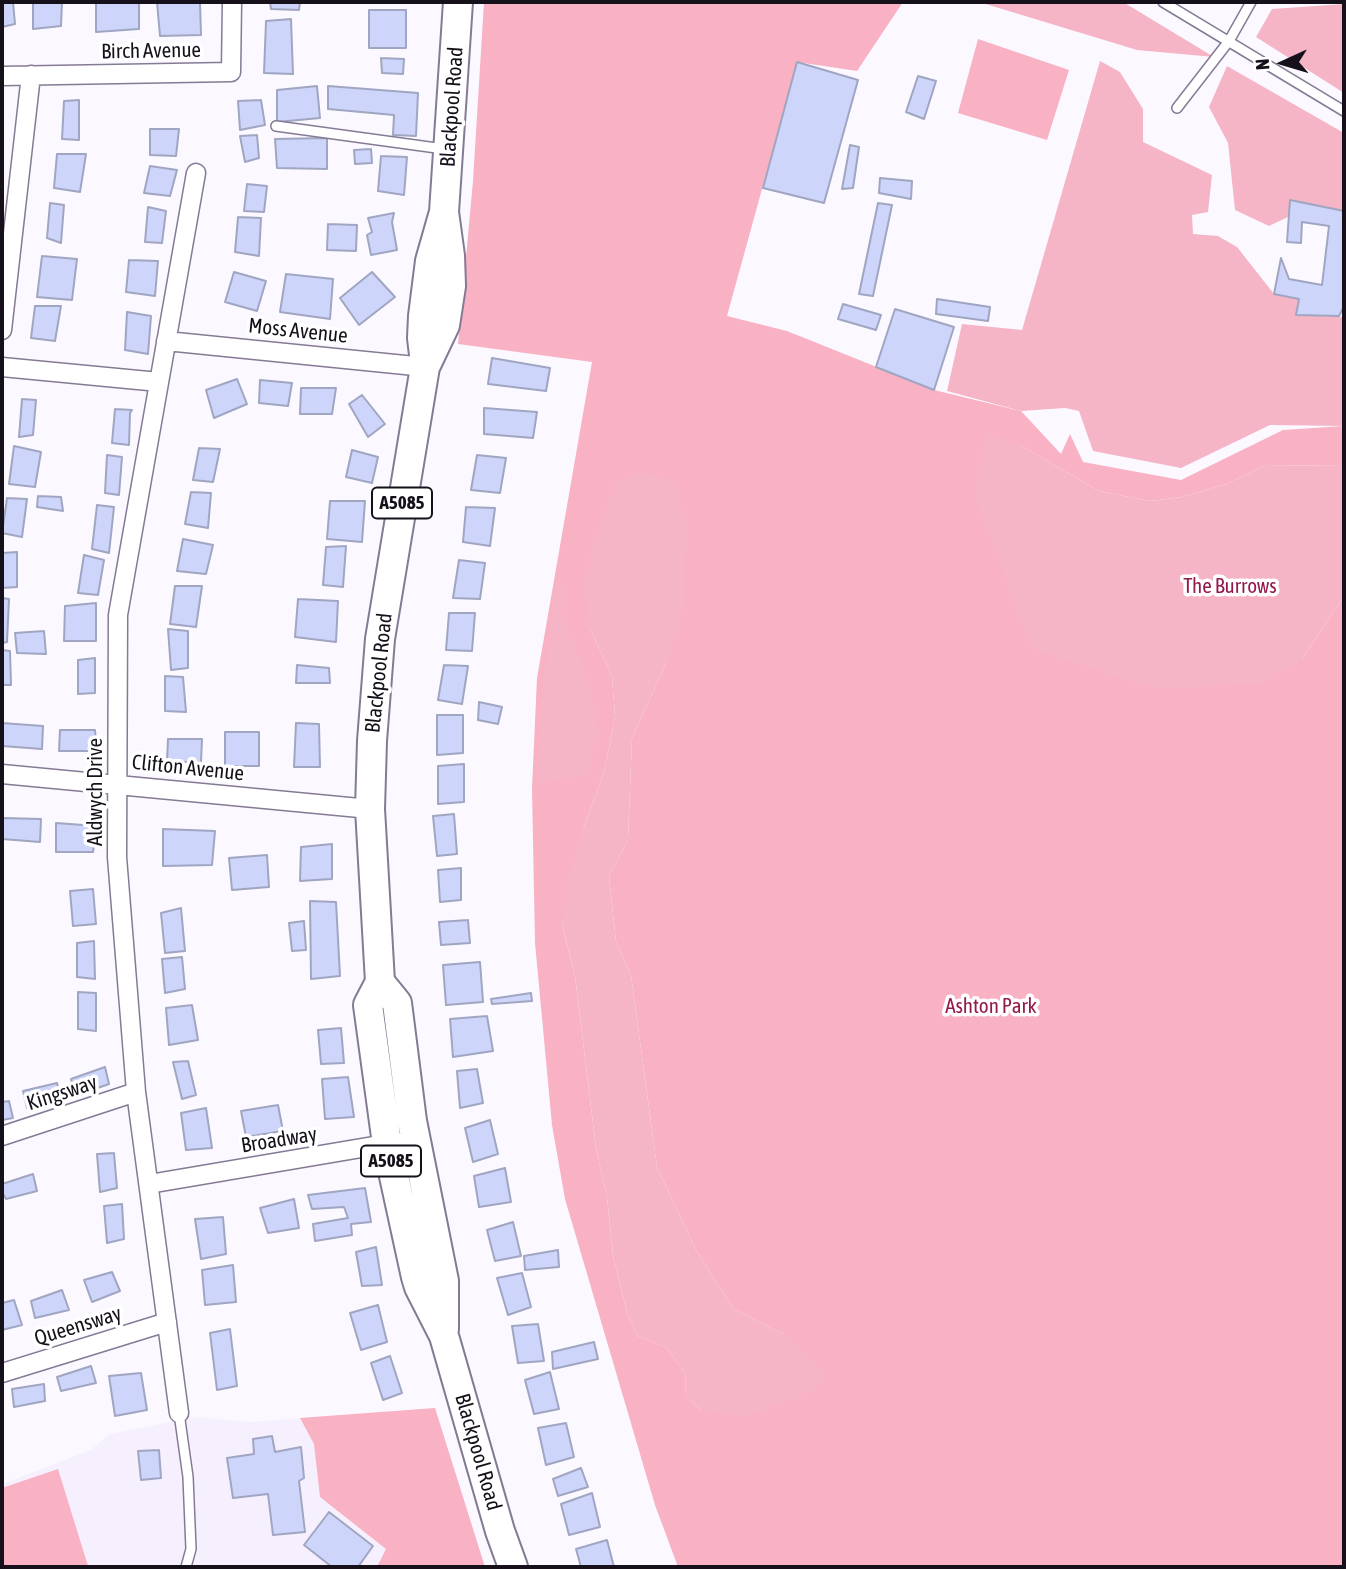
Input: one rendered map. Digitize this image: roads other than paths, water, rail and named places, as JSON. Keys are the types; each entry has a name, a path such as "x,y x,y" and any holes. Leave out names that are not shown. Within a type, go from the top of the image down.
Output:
{"highway":[{"name":"Blackpool Road","path":"458,2 444,212 451,286 445,325 425,367 380,639 370,809 380,982 368,1005 387,1144 419,1287 444,1336 500,1531 513,1567"},
{"name":"Blackpool Road","path":"380,982 397,1003 416,1138 444,1281 444,1336"}],"street":[{"name":"Birch Avenue","path":"2,76 231,72 232,2"},
{"path":"2,330 31,75"},
{"name":"Aldwych Drive","path":"179,1413 136,1093 117,857 118,615 196,173"},
{"name":"Moss Avenue","path":"166,341 425,367"},
{"path":"2,368 159,382"},
{"name":"Clifton Avenue","path":"2,774 370,809"},
{"name":"Kingsway","path":"2,1136 136,1093"},
{"name":"Broadway","path":"149,1184 416,1138"},
{"name":"Queensway","path":"2,1373 167,1322"}],"lane":[{"path":"1163,2 1344,111"},
{"path":"1177,108 1229,41 1251,2"},
{"path":"276,126 449,150"},
{"path":"179,1413 189,1490 191,1549 184,1566"}],"park label":[{"name":"The Burrows","path":"1230,586"},
{"name":"Ashton Park","path":"991,1006"}]}
